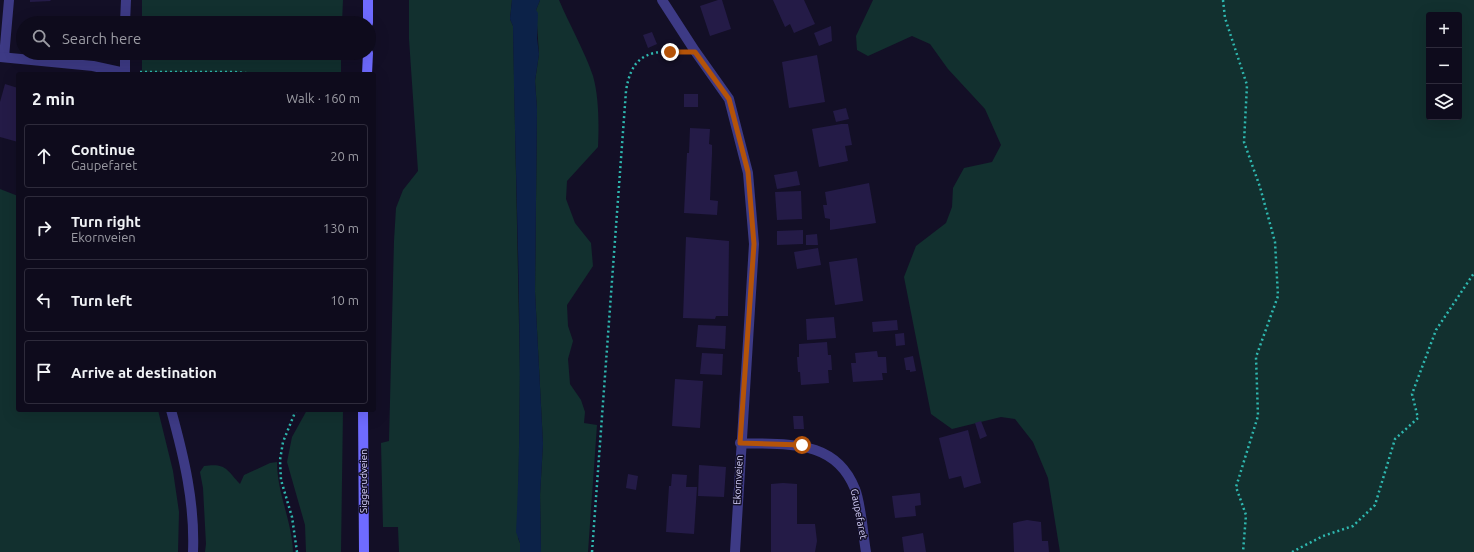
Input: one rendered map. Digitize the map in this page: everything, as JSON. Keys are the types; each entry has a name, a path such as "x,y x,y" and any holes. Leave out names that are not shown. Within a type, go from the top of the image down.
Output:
{"main road":[{"path":"368,0 368,16"},
{"path":"367,72 368,60"},
{"name":"Siggerudveien","path":"363,412 364,552"}],"street":[{"path":"10,0 2,57 16,58"},
{"path":"126,0 126,16"},
{"name":"Ekornveien","path":"662,0 695,52 729,99 748,172 754,244 734,552"},
{"path":"32,60 93,66 117,72"},
{"path":"125,60 125,72"},
{"path":"172,412 189,482 193,520 193,552"},
{"name":"Gaupefaret","path":"740,443 802,445 824,452 843,467 856,490 866,552"}],"path":[{"path":"1223,0 1225,18 1247,85 1244,142 1260,186 1275,242 1278,296 1256,357 1258,416 1236,487 1246,514 1243,552"},
{"path":"592,552 615,220 628,79 636,63 642,57 670,52 695,52"},
{"path":"1292,552 1323,536 1353,526 1375,504 1394,439 1418,418 1412,394 1436,330 1474,274"},
{"path":"295,412 283,442 280,460 281,480 292,517 297,552"}],"green space":[{"path":"142,0 343,0 342,16 142,16"},
{"path":"409,0 512,0 510,19 513,26 520,374 518,538 520,543 520,552 399,552 398,527 383,527 381,443 389,441 396,208 403,190 418,171 409,39"},
{"path":"540,0 559,0 593,76 597,102 598,147 567,181 566,199 575,223 591,243 593,266 567,305 568,326 573,341 568,359 570,384 581,400 585,412 584,423 597,425 588,552 541,552 540,495 543,444 535,292 537,109 535,81 539,54 536,10"},
{"path":"873,0 1474,0 1474,552 1060,552 1048,478 1033,442 1015,419 1001,417 952,429 931,414 904,277 916,246 946,223 952,207 953,188 964,168 992,162 1001,145 985,109 948,69 930,44 912,36 868,56 857,50 856,36"},
{"path":"142,60 341,60 341,72 142,72"},
{"path":"0,189 16,195 16,412 158,412 173,471 179,512 178,552 0,552"},
{"path":"306,412 343,412 341,552 306,552 305,525 287,462 292,437"},
{"path":"277,462 279,485 290,529 293,552 205,552 206,544 203,488 200,472 204,466 217,465 225,468 240,484 244,475 270,463"}],"water":[{"path":"512,0 540,0 536,10 538,13 537,38 539,54 535,81 537,109 535,292 543,444 540,495 541,552 520,552 520,543 516,532 519,469 520,342 513,26 510,19"}],"building":[{"path":"30,0 50,0 51,1 30,2"},
{"path":"722,0 731,29 710,36 700,6"},
{"path":"773,0 804,0 815,24 794,33 790,24 785,27"},
{"path":"831,26 832,41 819,46 814,33"},
{"path":"652,32 657,44 648,48 643,35"},
{"path":"817,55 825,102 789,108 782,62"},
{"path":"5,84 16,87 16,141 0,137 0,102"},
{"path":"684,94 698,94 698,107 684,107"},
{"path":"846,108 849,119 836,122 833,111"},
{"path":"848,124 852,145 845,146 848,161 819,167 812,129"},
{"path":"690,128 710,129 709,144 712,145 712,154 710,200 718,201 717,215 684,213 687,153 689,153"},
{"path":"797,171 800,185 777,189 774,175"},
{"path":"869,183 876,223 830,230 830,219 825,218 823,205 827,205 825,192"},
{"path":"801,191 802,219 777,220 775,192"},
{"path":"803,230 803,244 777,245 777,231"},
{"path":"817,234 818,245 806,245 806,235"},
{"path":"686,237 729,241 728,316 716,316 715,319 683,318"},
{"path":"818,248 821,265 797,269 794,252"},
{"path":"857,258 863,301 835,305 829,262"},
{"path":"834,317 836,338 807,340 806,319"},
{"path":"897,320 898,330 873,332 872,322"},
{"path":"698,325 726,326 725,349 696,347"},
{"path":"904,333 905,345 896,346 895,334"},
{"path":"827,342 828,355 831,355 832,370 828,370 829,383 801,385 797,357 799,357 799,344"},
{"path":"877,351 878,357 886,357 887,373 882,373 883,380 853,382 851,363 856,363 855,353"},
{"path":"702,353 723,354 722,375 700,374"},
{"path":"913,356 916,371 910,372 910,370 906,370 904,358"},
{"path":"675,379 703,381 700,428 672,426"},
{"path":"793,416 803,416 804,429 794,429"},
{"path":"981,421 987,436 980,439 975,423"},
{"path":"968,430 981,483 964,488 961,476 949,479 939,438"},
{"path":"699,465 726,467 724,497 698,496"},
{"path":"628,474 638,476 636,490 626,488"},
{"path":"672,474 687,475 686,487 697,487 694,534 666,532 669,486 671,486"},
{"path":"771,484 797,484 797,524 815,524 817,541 815,552 771,552"},
{"path":"920,493 921,505 915,506 916,516 895,518 892,496"},
{"path":"1027,520 1041,522 1042,541 1048,541 1049,552 1014,552 1013,523"},
{"path":"923,533 926,552 904,552 902,537"}],"route":[{"path":"670,52 695,52 729,99 748,172 754,244 740,443 802,445"}]}
